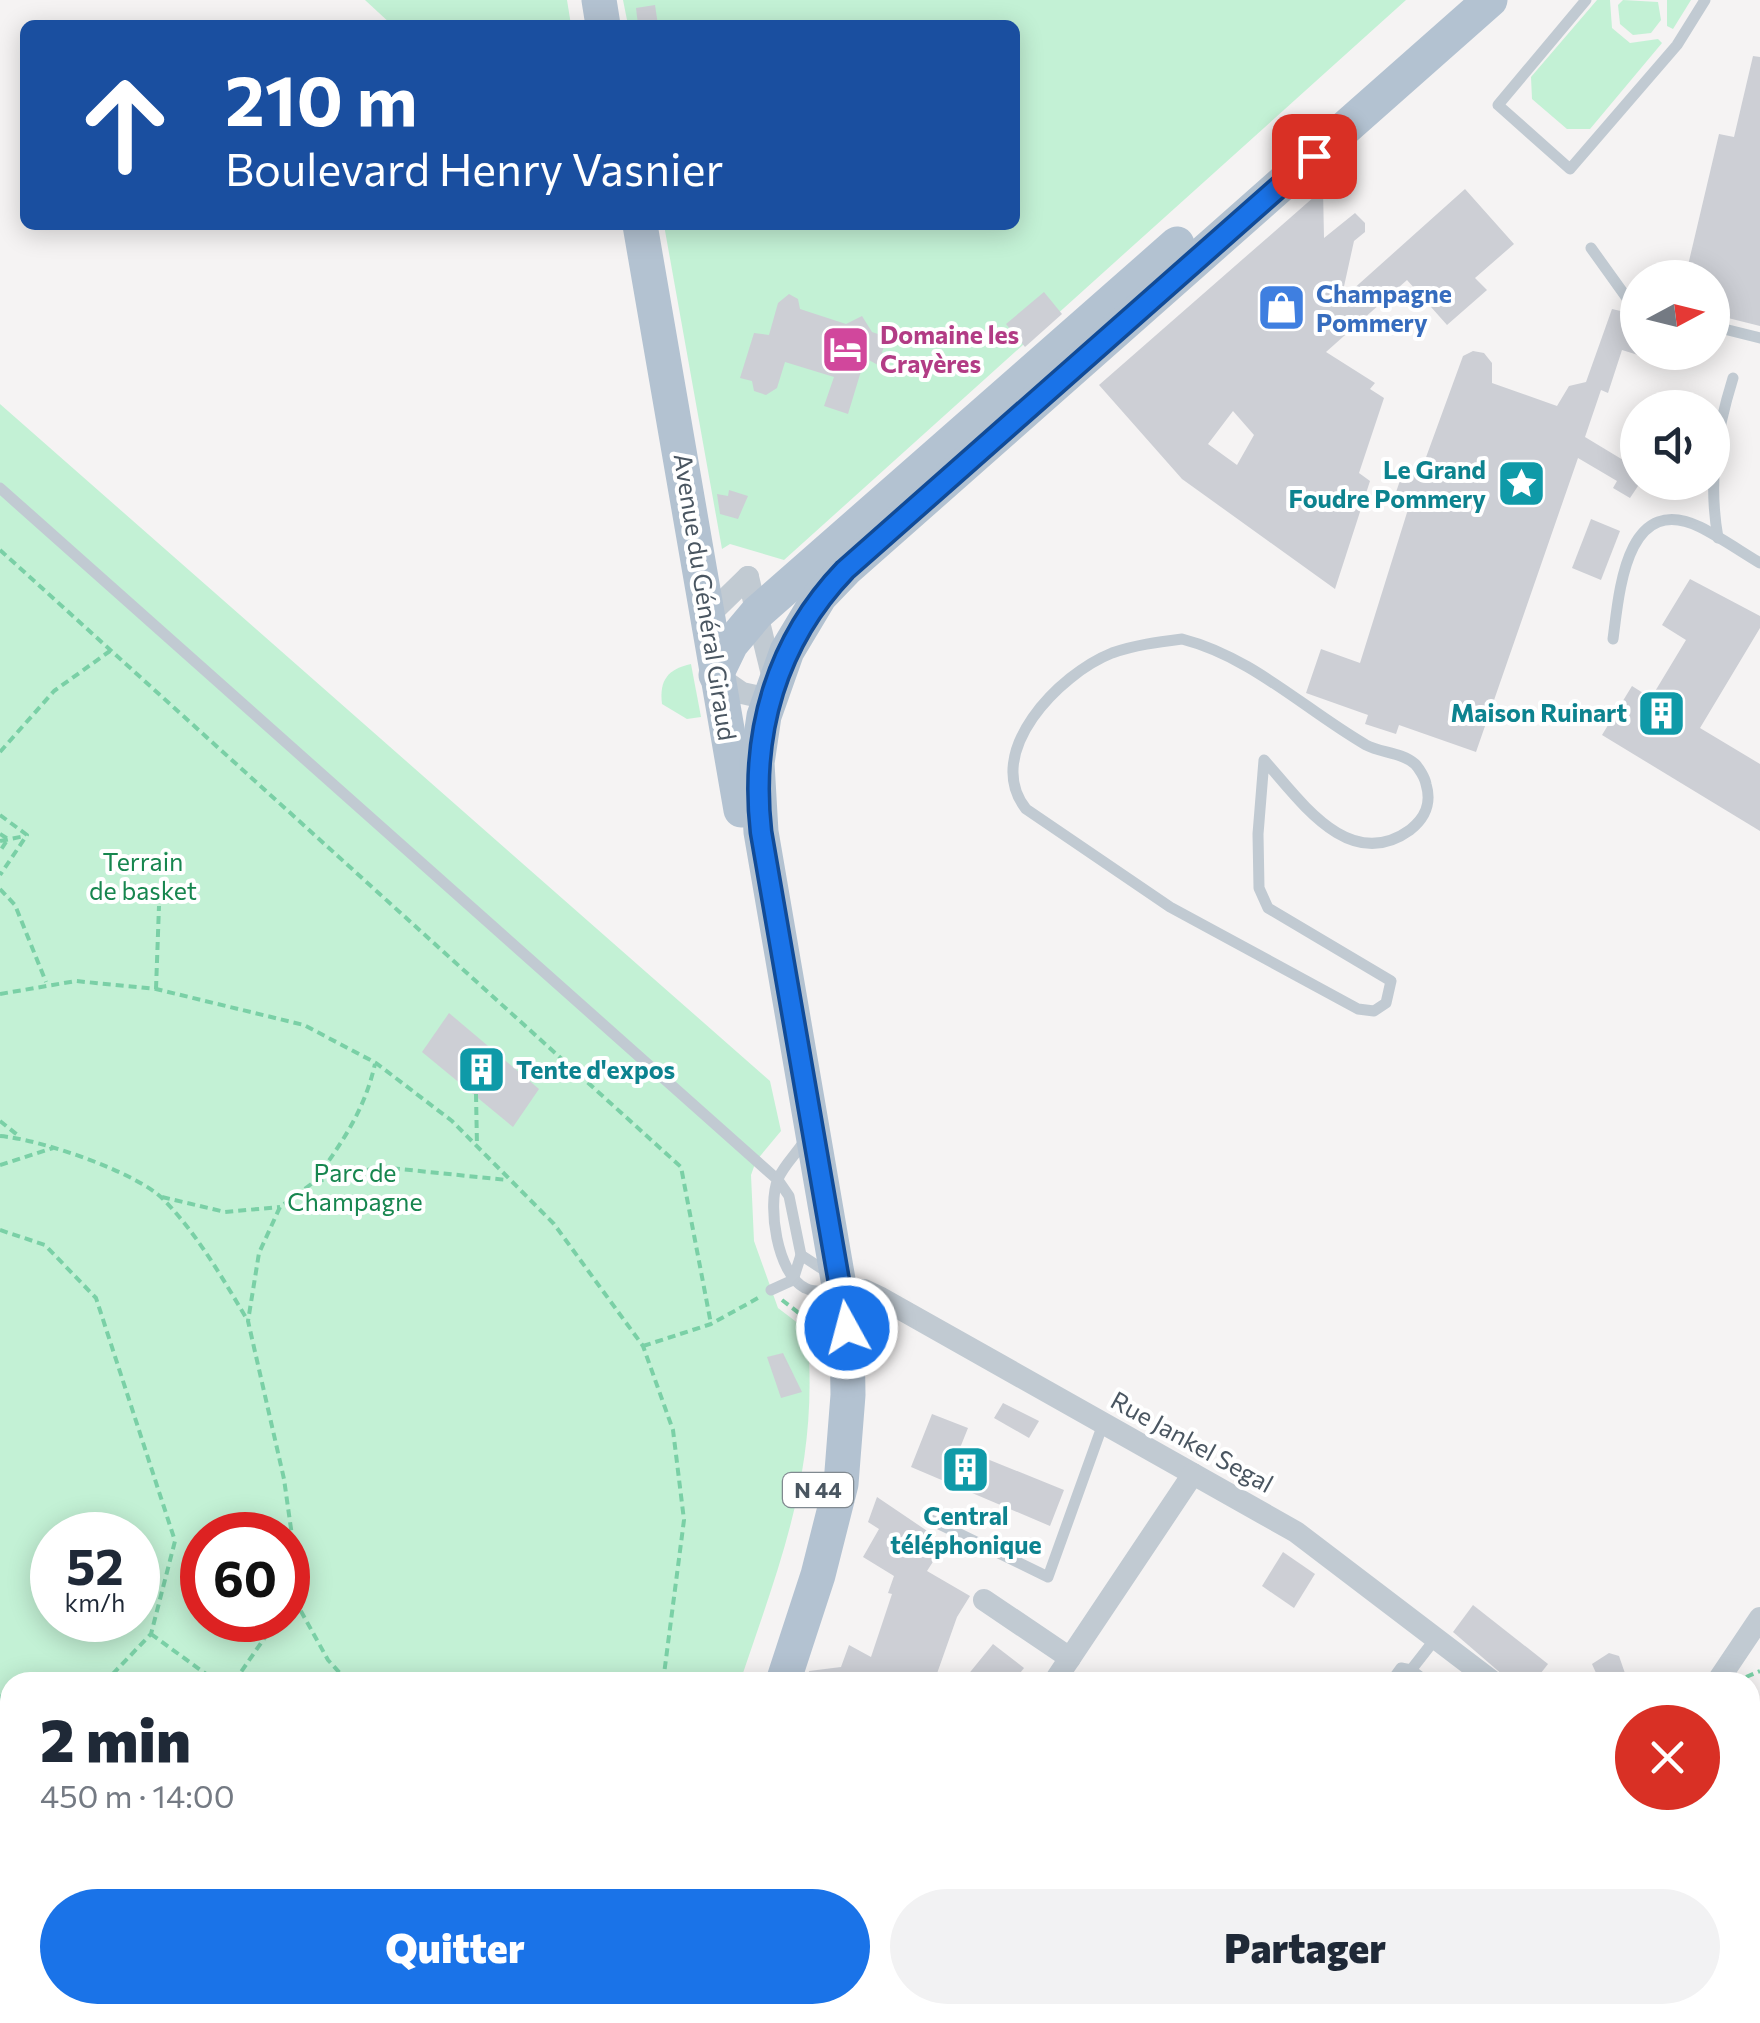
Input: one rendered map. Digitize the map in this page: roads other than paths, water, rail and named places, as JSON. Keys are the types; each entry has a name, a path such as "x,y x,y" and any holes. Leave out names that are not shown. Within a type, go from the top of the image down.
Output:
{"main road":[{"path":"716,675 731,644 756,612 1455,0"},
{"name":"N 44","path":"771,691 812,607 845,570 1490,0"},
{"name":"Avenue du Général Giraud","path":"641,230 801,1146 816,1272"},
{"name":"Avenue du Général Giraud","path":"771,691 757,763 761,832 816,1272 848,1394 841,1484 818,1575 786,1672"},
{"name":"N 44","path":"766,1672 810,1530 826,1446 831,1346 816,1272"}],"street":[{"path":"710,615 748,577 771,691 742,693 716,675"},
{"name":"Rue Jankel Segal","path":"816,1272 882,1298 1314,1544 1480,1672"},
{"path":"1061,1672 1193,1474"},
{"path":"984,1600 1070,1658"},
{"path":"1724,1672 1760,1618"}],"lane":[{"path":"1586,0 1498,104 1570,169 1677,45 1705,0"},
{"path":"1591,248 1620,288"},
{"path":"1730,330 1760,338"},
{"path":"1718,538 1712,501 1715,437 1733,378"},
{"path":"0,488 778,1180 788,1196 816,1272 774,1289"},
{"path":"1613,639 1624,561 1637,539 1658,524 1678,521 1697,525 1760,563"},
{"path":"1182,640 1214,647 1369,747 1417,766 1426,784 1428,807 1422,820 1394,841 1343,838 1325,828 1264,760 1258,834 1268,908 1387,976 1392,992 1386,1003 1374,1011 1358,1009 1170,907 1026,808 1012,792 1010,761 1049,693 1110,654 1182,640"},
{"path":"778,1180 801,1146"},
{"name":"Avenue du Général Giraud","path":"778,1180 774,1206 780,1248 816,1272"},
{"path":"931,1520 1048,1577 1103,1424"},
{"path":"1411,1670 1436,1638"},
{"path":"1398,1672 1401,1668 1414,1672"}],"place":[{"name":"Champagne Pommery","path":"1281,308"},
{"name":"Domaine les Crayères","path":"845,349"},
{"name":"Le Grand Foudre Pommery","path":"1521,484"},
{"name":"Maison Ruinart","path":"1662,713"},
{"name":"Tente d'expos","path":"481,1070"},
{"name":"Central téléphonique","path":"966,1470"}],"park label":[{"name":"Terrain de basket","path":"143,876"},
{"name":"Parc de Champagne","path":"355,1188"}]}
